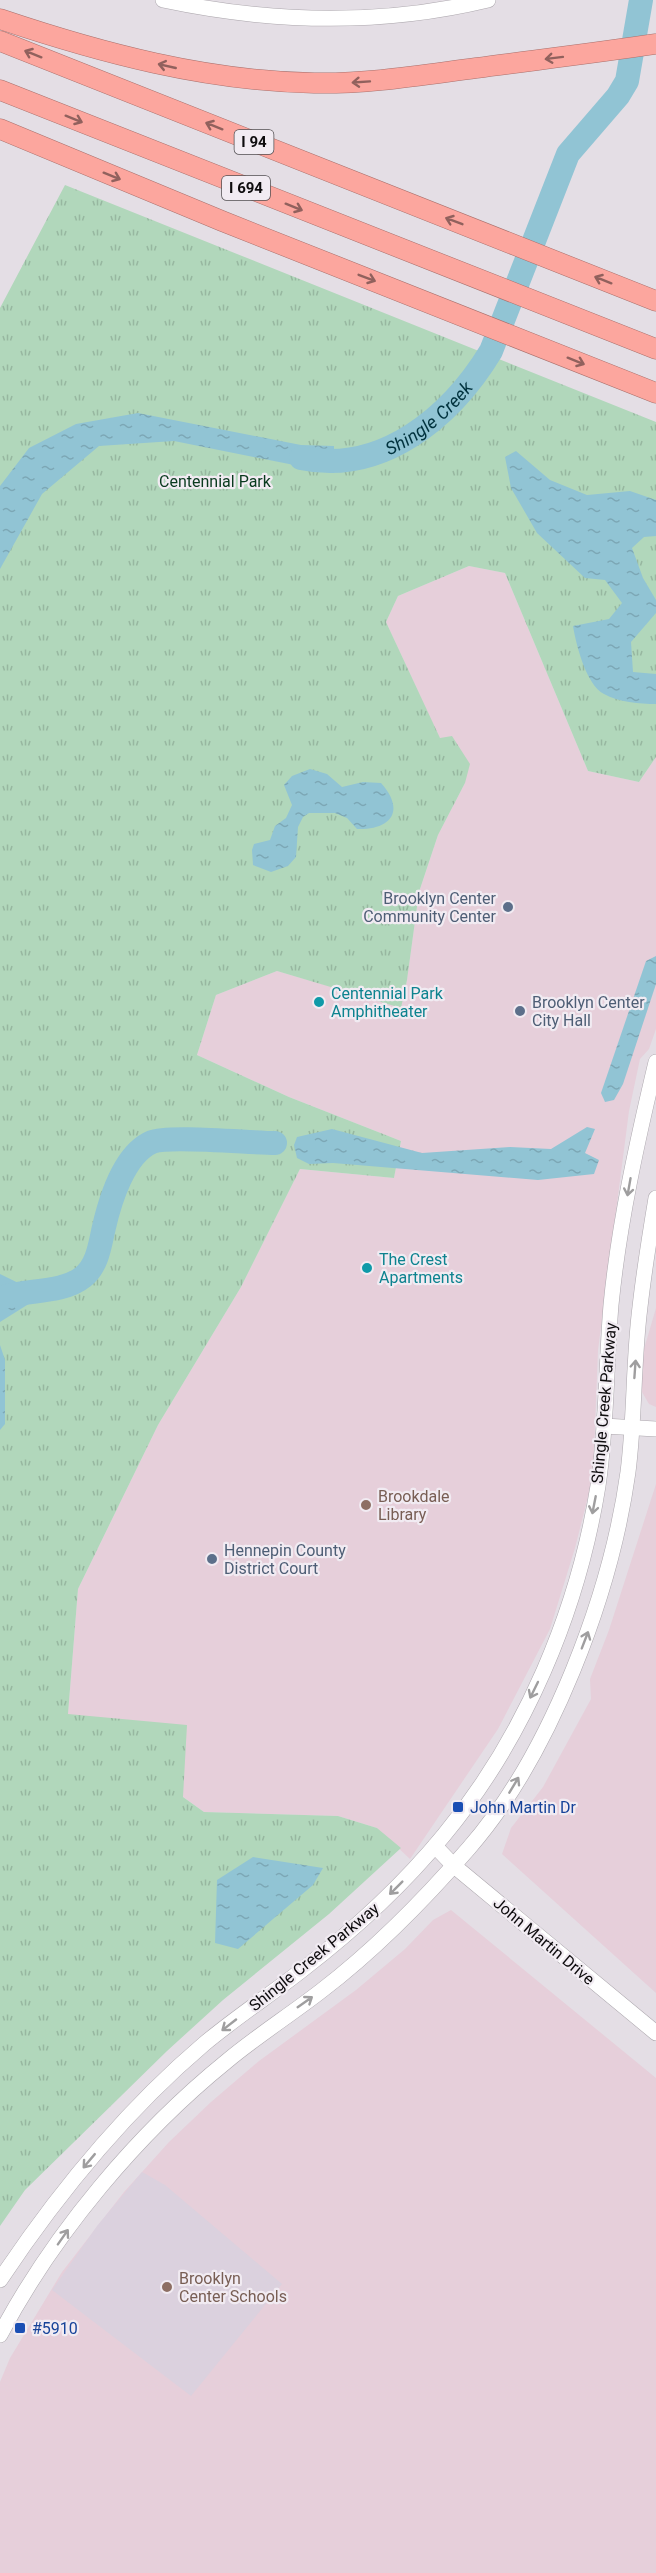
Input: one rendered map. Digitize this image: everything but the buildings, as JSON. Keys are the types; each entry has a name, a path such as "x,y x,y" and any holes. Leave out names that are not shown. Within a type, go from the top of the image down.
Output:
{"highway":[{"path":"0,18 65,40 156,64 209,74 287,82 336,83 399,79 656,45"},
{"name":"I 94","path":"0,41 656,302"},
{"name":"I 694","path":"0,90 656,350"},
{"path":"0,129 222,221 656,393"}],"street":[{"path":"163,0 222,11 314,20 388,16 488,0"},
{"name":"Shingle Creek Parkway","path":"0,2280 55,2200 116,2129 158,2085 205,2044 350,1932 393,1892 435,1846 474,1794 506,1743 535,1689 559,1631 586,1545 598,1486 616,1268 640,1130 656,1062"},
{"name":"Shingle Creek Parkway","path":"0,2335 36,2275 80,2213 125,2159 225,2062 321,1991 417,1906 470,1847 504,1800 537,1745 584,1642 603,1585 614,1542 625,1490 632,1427 639,1309 656,1198"},
{"path":"604,1426 656,1429"},
{"name":"John Martin Drive","path":"435,1846 453,1865 656,2033"}],"shaded area":[{"path":"469,566 505,573 588,771 639,782 656,757 656,1029 649,1049 640,1059 629,1111 598,1350 593,1477 575,1548 550,1629 498,1729 410,1859 377,1828 338,1816 204,1812 68,1714 78,1589 158,1425 241,1287 300,1169 394,1178 401,1141 289,1097 197,1055 216,995 277,971 401,1007 419,892 438,835 465,783 444,739 440,739 386,622 398,596"},
{"path":"656,1308 656,1407 649,1404 642,1392 640,1380 644,1349"},
{"path":"656,1484 656,1993 502,1854 511,1828 543,1787 591,1699 590,1679 609,1630"},
{"path":"451,1910 656,2078 656,2573 0,2573 0,2382 10,2358 62,2272 124,2192 169,2142 211,2102 259,2061 356,1990 405,1949 433,1920"},
{"name":"Brooklyn Center Schools","path":"142,2172 165,2185 282,2284 191,2396 52,2290 97,2226"}],"green space":[{"name":"Centennial Park","path":"65,185 656,422 656,757 639,782 588,771 505,573 469,566 398,596 386,622 440,738 452,736 470,764 465,783 438,835 419,892 401,1008 277,971 216,995 197,1055 289,1097 401,1141 394,1178 300,1169 241,1287 158,1425 78,1589 68,1714 187,1725 183,1797 204,1812 338,1816 377,1828 401,1848 329,1914 223,2000 167,2051 25,2190 0,2226 0,308"}],"water":[{"path":"138,413 301,445 334,446 334,473 174,441 99,446 42,494 0,569 0,486 29,448 76,424"},
{"path":"516,451 550,480 587,495 630,491 656,500 656,536 644,537 632,548 643,578 656,600 656,613 631,642 633,672 656,674 656,704 629,702 610,697 598,689 587,673 579,653 573,626 609,619 622,603 605,580 585,578 537,533 511,488 505,457"},
{"path":"310,769 327,774 342,787 363,782 381,783 393,802 391,817 379,826 357,829 347,818 335,813 309,813 303,817 298,827 296,857 288,866 271,872 253,865 254,844 270,840 275,826 286,818 292,805 284,785 292,776"},
{"path":"656,956 656,984 623,1084 614,1100 605,1102 601,1093 646,961"},
{"path":"587,1127 595,1129 585,1153 599,1160 594,1174 538,1180 333,1163 309,1164 297,1158 294,1145 297,1137 332,1129 422,1153 510,1147 551,1149"},
{"path":"0,1274 43,1295 0,1322"},
{"path":"0,1345 5,1360 5,1424 0,1430"},
{"path":"253,1857 323,1868 313,1885 238,1949 215,1943 217,1880"}],"waterway":[{"name":"Shingle Creek","path":"301,458 331,461 359,458 386,449 411,436 435,418 475,375 491,351 568,154 618,96 627,81 641,0"},
{"path":"0,1298 65,1286 88,1272 98,1254 110,1204 120,1179 134,1157 152,1142 192,1139 275,1143"}],"place":[{"name":"Brooklyn Center Community Center","path":"508,907"},
{"name":"Centennial Park Amphitheater","path":"319,1002"},
{"name":"Brooklyn Center City Hall","path":"520,1011"},
{"name":"The Crest Apartments","path":"367,1268"},
{"name":"Brookdale Library","path":"366,1505"},
{"name":"Hennepin County District Court","path":"212,1559"},
{"name":"John Martin Dr","path":"458,1807"},
{"name":"Brooklyn Center Schools","path":"167,2287"},
{"name":"#5910","path":"20,2328"}]}
